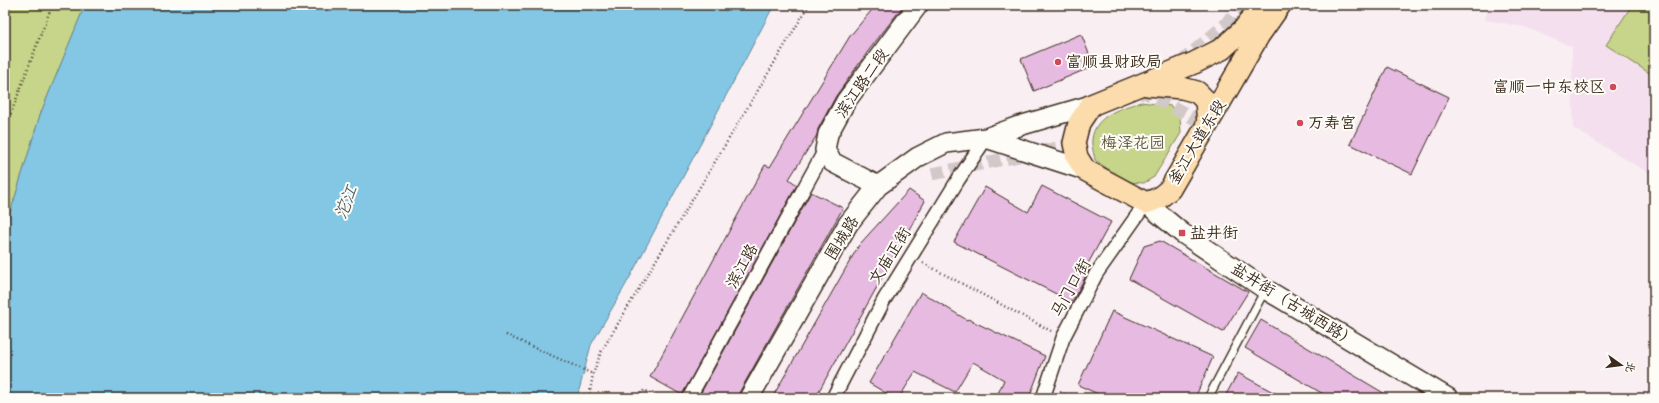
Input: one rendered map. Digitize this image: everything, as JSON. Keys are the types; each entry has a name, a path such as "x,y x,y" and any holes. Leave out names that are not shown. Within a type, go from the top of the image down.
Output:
{"main road":[{"path":"1146,203 1085,170 1077,157 1074,143 1079,124 1091,105 1139,84 1194,63 1222,49 1244,29 1261,5"},
{"name":"釜江大道东段","path":"1146,203 1159,198 1170,189 1259,35 1280,5"},
{"path":"1139,84 1182,88 1197,92 1206,101 1208,124"}],"street":[{"name":"滨江路二段","path":"825,150 828,134 846,101 918,5"},
{"path":"986,138 1019,126 1091,105"},
{"path":"986,138 1085,170"},
{"name":"围城路","path":"749,398 848,224 878,186 918,157 946,143 986,138"},
{"name":"文庙正街","path":"833,398 884,300 910,256 986,138"},
{"path":"825,150 832,162 878,186"},
{"name":"滨江路","path":"689,398 825,150"},
{"name":"盐井街（古城西路）","path":"1146,203 1182,233 1266,289 1448,398"},
{"name":"马门口街","path":"1043,398 1063,338 1096,274 1146,203"}],"lane":[{"path":"1208,398 1266,289"}],"path":[{"path":"5,129 52,5"},
{"path":"589,398 593,374 601,352 809,5"},
{"path":"910,256 1063,338"},
{"path":"506,335 593,374"},
{"path":"639,398 644,390 660,398"}],"shaded area":[{"name":"富顺一中东校区","path":"1489,5 1654,5 1654,176 1573,128 1572,47 1525,27 1485,20"}],"green space":[{"path":"5,5 85,5 40,115 5,230"},
{"path":"1632,5 1654,5 1654,76 1606,45"},
{"name":"梅泽花园","path":"1141,102 1171,106 1180,117 1181,133 1154,177 1144,183 1126,182 1095,160 1092,139 1098,124 1104,118 1117,110"}],"water":[{"name":"沱江","path":"85,5 774,5 629,279 591,345 577,398 5,398 5,230 40,115"}],"building":[{"path":"876,5 904,5 836,96 818,129 817,135 789,179 797,185 682,395 650,377 765,165 770,167 850,36"},
{"name":"富顺县财政局","path":"1081,34 1094,66 1034,91 1021,59"},
{"path":"1387,67 1449,97 1412,174 1350,144"},
{"path":"1042,186 1111,222 1085,269 1089,270 1072,302 954,242 985,187 1028,212"},
{"path":"909,190 925,201 815,398 772,398 859,245"},
{"path":"811,192 843,208 739,393 738,398 698,398"},
{"path":"1160,241 1248,292 1223,332 1129,279 1144,246"},
{"path":"921,292 967,320 968,319 1045,356 1029,398 996,398 1004,380 973,362 955,392 915,372 899,398 894,398 869,383"},
{"path":"1112,311 1213,357 1195,398 1107,398 1078,385"},
{"path":"1261,320 1392,398 1330,398 1245,348"},
{"path":"1238,373 1284,398 1224,398"}],"tunnel":[{"path":"1180,63 1226,24 1240,5"},
{"path":"1139,94 1145,92 1199,121"},
{"path":"932,174 1081,143"}],"place":[{"name":"富顺县财政局","path":"1058,62"},
{"name":"富顺一中东校区","path":"1613,87"},
{"name":"万寿宫","path":"1300,123"},
{"name":"盐井街","path":"1182,233"}]}
